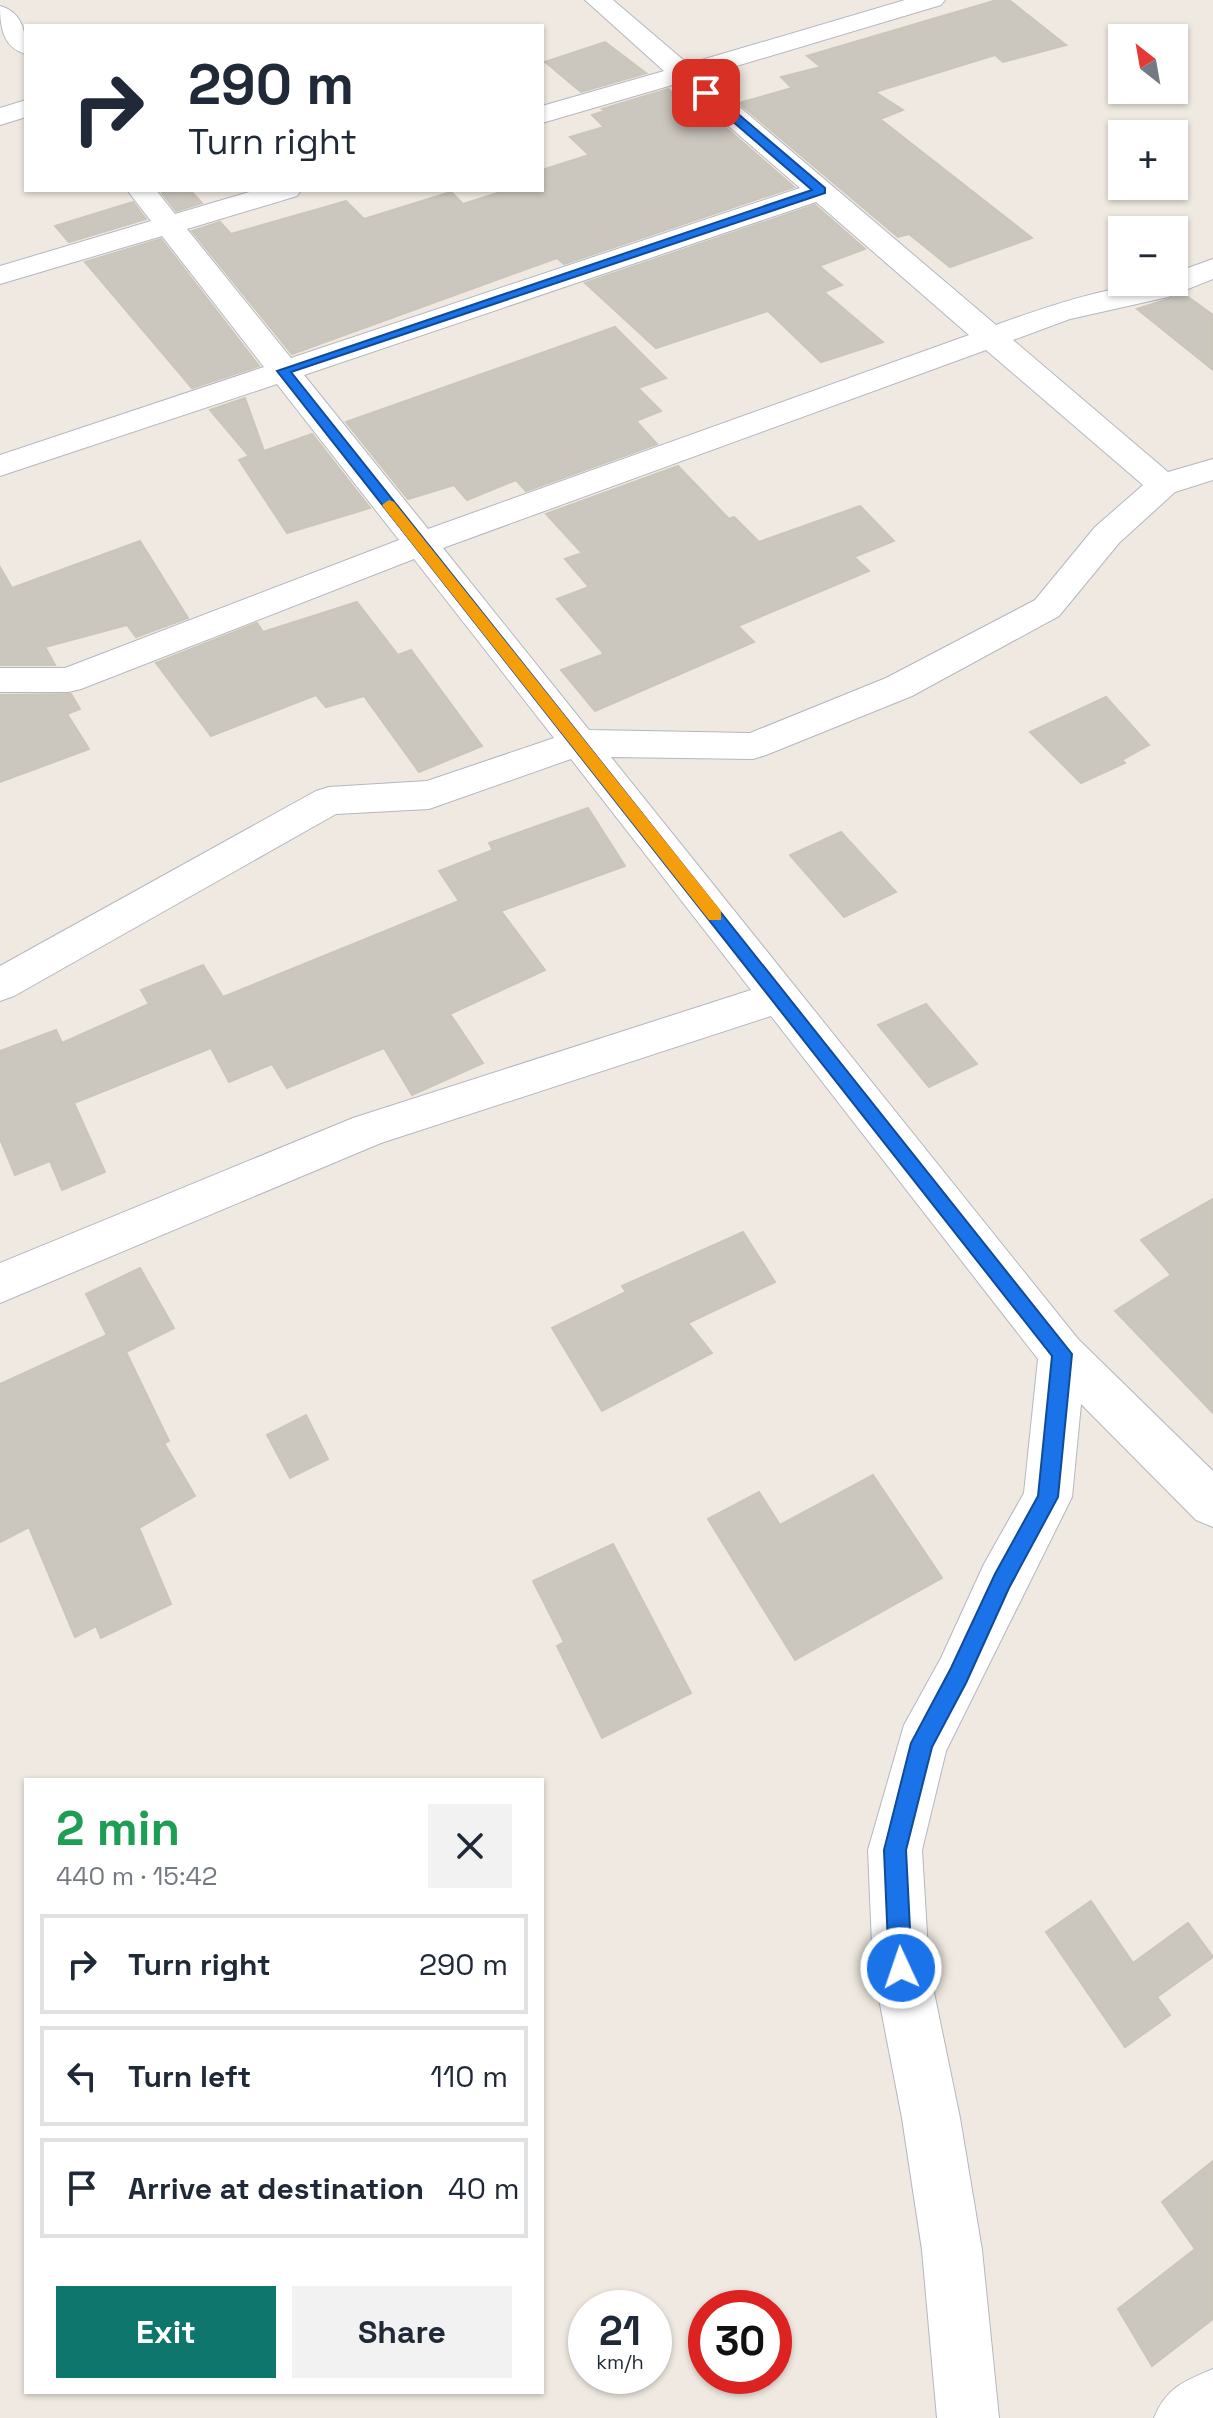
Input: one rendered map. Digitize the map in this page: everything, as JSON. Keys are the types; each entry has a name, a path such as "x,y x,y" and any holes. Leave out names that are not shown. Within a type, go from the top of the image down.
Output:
{"street":[{"path":"598,0 1163,485"},
{"path":"544,114 932,0"},
{"path":"0,14 24,44"},
{"path":"0,117 24,109"},
{"path":"0,466 820,191"},
{"path":"143,192 1062,1354 1213,1504"},
{"path":"0,275 280,192"},
{"path":"0,680 68,680 420,544 1061,312 1157,291 1213,268"},
{"path":"0,985 329,801 429,795 578,743 753,746 899,687 1047,608 1107,535 1163,485 1213,469"},
{"path":"0,1283 368,1130 780,997"},
{"path":"968,2418 952,2250 931,2118 901,1968 895,1850 922,1743 959,1676 1002,1581 1048,1497 1062,1354"},
{"path":"1185,2418 1213,2400"}],"building":[{"path":"997,0 1009,0 1066,45 1003,62 995,55 875,92 903,110 880,119 1032,238 950,267 909,234 898,237 739,103 792,88 781,77 821,67 807,56"},
{"path":"605,42 646,73 581,92 545,62"},
{"path":"668,89 700,114 708,112 794,187 564,264 557,258 292,354 192,231 220,222 231,234 346,201 364,219 451,192 463,204 501,192 544,192 544,169 589,155 570,137 604,127 592,115 605,111 602,109"},
{"path":"192,192 202,203 176,211 162,193"},
{"path":"133,202 146,219 69,242 55,226"},
{"path":"815,205 865,249 819,266 842,285 824,292 883,342 821,362 768,311 656,348 585,283"},
{"path":"161,239 259,366 192,388 85,262"},
{"path":"1187,296 1213,315 1213,370 1137,309"},
{"path":"615,327 666,378 638,388 661,411 636,421 657,444 526,491 516,480 467,500 454,485 408,499 346,422"},
{"path":"245,398 264,451 312,434 370,508 287,533 239,460 249,456 210,410"},
{"path":"678,466 729,519 734,517 759,542 860,506 894,541 854,557 869,571 738,626 754,642 595,711 561,670 604,654 557,599 589,587 565,559 582,553 546,514"},
{"path":"140,541 188,618 136,637 127,625 45,647 55,665 0,665 0,567 12,588"},
{"path":"357,602 398,655 411,650 482,746 419,772 364,696 326,707 316,695 211,736 156,663 257,623 263,632"},
{"path":"71,694 80,709 67,714 89,749 0,782 0,695"},
{"path":"1106,697 1149,745 1122,760 1125,763 1081,783 1030,732"},
{"path":"588,808 625,866 501,911 545,970 450,1014 483,1063 412,1095 384,1048 287,1088 272,1064 229,1082 211,1048 74,1103 105,1172 62,1190 50,1161 15,1175 0,1139 0,1051 56,1030 62,1043 149,1004 141,990 203,965 223,997 459,901 439,871 493,850 489,843"},
{"path":"841,832 896,892 844,917 790,855"},
{"path":"926,1004 977,1064 929,1087 878,1025"},
{"path":"1213,1199 1213,1413 1115,1311 1171,1275 1141,1240"},
{"path":"743,1232 775,1282 688,1323 712,1353 602,1411 552,1328 626,1292 622,1286"},
{"path":"140,1268 174,1328 126,1352 169,1441 164,1443 195,1496 139,1528 171,1604 101,1638 96,1626 75,1637 29,1527 0,1542 0,1384 107,1335 86,1294"},
{"path":"306,1415 328,1459 290,1478 267,1435"},
{"path":"873,1475 942,1578 795,1660 708,1519 759,1492 780,1525"},
{"path":"613,1544 691,1693 602,1738 557,1646 564,1642 533,1581"},
{"path":"1091,1901 1133,1963 1188,1923 1213,1957 1157,1997 1170,2015 1125,2047 1046,1932"},
{"path":"1213,2161 1213,2319 1152,2366 1118,2309 1195,2249 1162,2202"}],"slow traffic":[{"path":"389,505 715,915"}],"route":[{"path":"706,93 820,191 283,371 1062,1354 1048,1497 1002,1581 959,1676 922,1743 895,1850 901,1968"}]}
